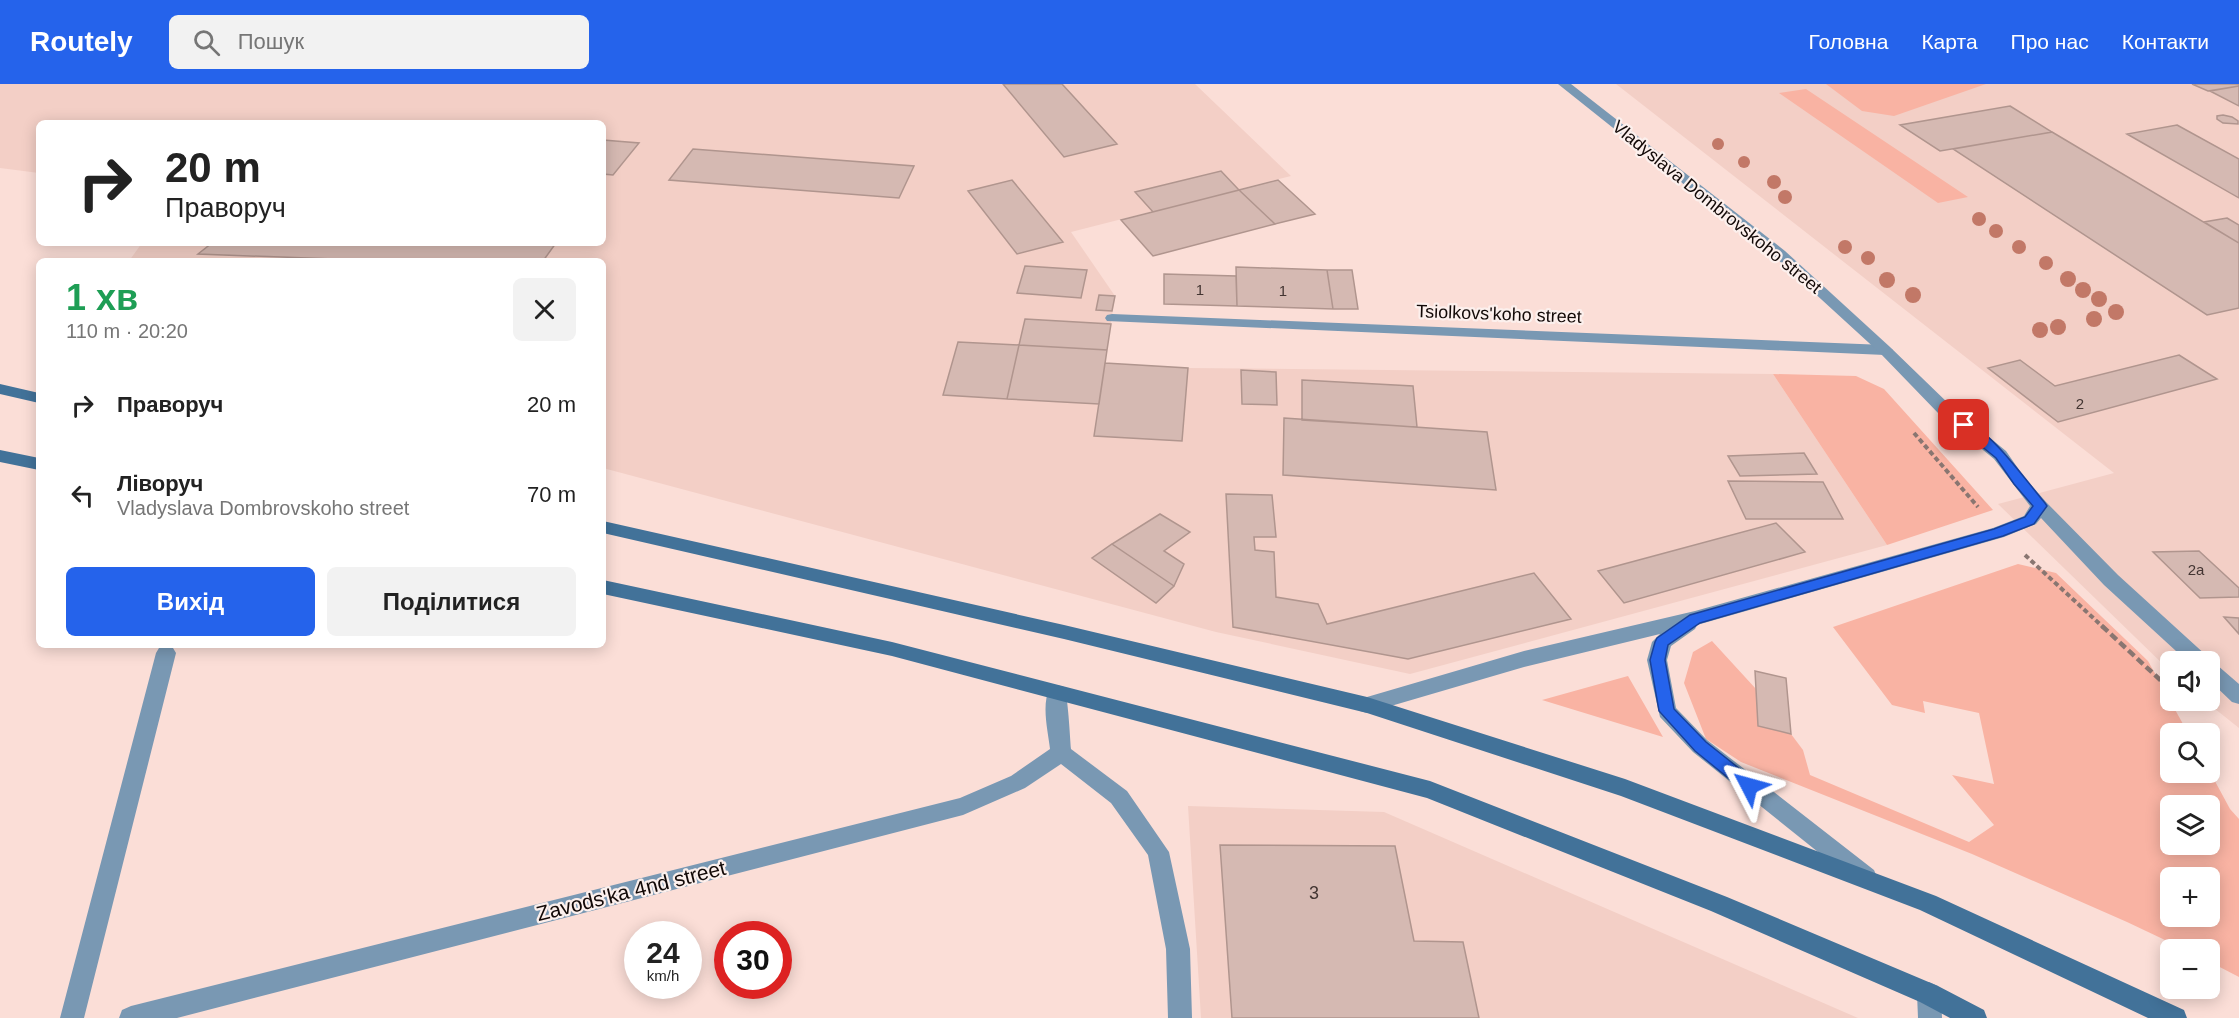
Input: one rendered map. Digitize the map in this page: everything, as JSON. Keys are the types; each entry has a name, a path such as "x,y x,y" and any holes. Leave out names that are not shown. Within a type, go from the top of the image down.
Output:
{"street":[{"name":"Vladyslava Dombrovskoho street","path":"1564,84 1780,254 1886,350 1945,410 2000,455 2018,481 2040,506 2111,580 2189,651"},
{"name":"Tsiolkovs'koho street","path":"1112,318 1886,350"},
{"path":"0,389 36,397"},
{"path":"0,456 36,463"},
{"path":"1367,705 1524,659 1695,618 1998,532 2030,520 2040,506"},
{"path":"606,528 1043,627 1367,705 1625,788 1928,903 2175,1018"},
{"path":"606,588 892,649 1430,790 1719,904 1930,1006 1975,1018"},
{"path":"1695,618 1662,642 1657,660 1666,711 1700,746 1872,882"},
{"path":"72,1018 166,653"},
{"path":"2220,679 2239,696"},
{"path":"1057,693 1056,707 1061,753 1119,797 1158,852 1178,949 1180,1018"},
{"name":"Zavods'ka 4nd street","path":"131,1018 963,806 1018,782 1061,753"}],"path":[{"path":"1914,433 1998,532 2160,679"}],"shaded area":[{"path":"0,84 1195,84 1291,176 1071,232 1115,296 1105,363 1188,368 1773,374 1887,545 1410,674 1216,632 606,469 606,258 131,258 140,246 606,246 606,120 36,120 36,173 0,168"},
{"path":"1616,84 2239,84 2239,728 2218,711 2220,711 2220,651 2160,651 2160,661 1998,504 2114,473"},
{"path":"1826,84 1986,84 1894,116 1862,111"},
{"path":"1806,89 1968,197 1938,203 1779,93"},
{"path":"1773,374 1856,376 1884,389 1993,510 1887,545"},
{"path":"2018,564 2056,573 2148,661 2160,683 2160,711 2176,711 2182,723 2160,723 2160,783 2216,783 2230,809 2239,819 2239,977 2220,967 2220,939 2163,939 1972,854 1741,762 1706,739 1684,683 1693,652 1712,641 1756,689 1759,726 1791,734 1803,750 1810,775 1969,842 1994,825 1952,775 1994,784 1979,713 1923,701 1925,713 1892,705 1833,627"},
{"path":"1628,676 1663,737 1542,700"},
{"path":"1188,806 1384,812 1858,1018 1201,1018"}],"building":[{"path":"1003,84 1062,84 1117,144 1064,157"},
{"path":"2192,84 2238,84 2239,86 2208,91"},
{"path":"2239,86 2239,106 2210,91"},
{"path":"2010,106 2052,132 1940,151 1900,125"},
{"path":"2217,116 2232,117 2238,121 2238,124 2223,123 2217,119"},
{"path":"2177,125 2239,159 2239,198 2127,134"},
{"path":"2052,132 2239,243 2239,308 2207,315 1953,149"},
{"path":"606,140 639,143 613,175 606,174"},
{"path":"693,149 914,166 899,198 669,180"},
{"path":"1221,171 1239,190 1153,212 1135,192"},
{"path":"1012,180 1063,242 1017,254 968,191"},
{"path":"1278,180 1315,214 1275,224 1239,190"},
{"path":"1239,190 1275,224 1153,256 1121,220"},
{"path":"2227,218 2239,225 2239,243 2204,222"},
{"path":"208,246 554,246 545,258 307,258 198,254"},
{"path":"1025,266 1087,270 1081,298 1017,293"},
{"path":"1236,267 1327,270 1333,309 1237,306"},
{"path":"1327,270 1352,270 1358,309 1333,309"},
{"path":"1164,274 1236,276 1237,306 1164,304"},
{"path":"1099,295 1115,296 1112,311 1096,310"},
{"path":"1025,319 1111,324 1107,350 1019,345"},
{"path":"958,342 1019,345 1007,399 943,395"},
{"path":"1019,345 1107,350 1099,404 1007,399"},
{"path":"2179,355 2217,379 2058,422 1988,368 2020,360 2055,386"},
{"path":"1105,363 1188,368 1182,441 1094,436"},
{"path":"1241,370 1276,372 1277,405 1242,404"},
{"path":"1302,380 1413,386 1417,427 1302,420"},
{"path":"1284,418 1487,432 1496,490 1283,475"},
{"path":"1804,453 1817,474 1740,476 1728,456"},
{"path":"1728,481 1823,482 1843,519 1746,519"},
{"path":"1226,494 1272,495 1276,537 1254,537 1255,550 1274,552 1276,597 1318,604 1327,624 1534,573 1571,619 1408,659 1233,627"},
{"path":"1160,514 1190,532 1164,551 1184,564 1174,586 1112,544"},
{"path":"1776,523 1805,552 1624,603 1598,571"},
{"path":"1112,544 1174,586 1156,603 1092,558"},
{"path":"2199,551 2239,588 2239,597 2200,598 2153,552"},
{"path":"2224,617 2239,618 2239,634"},
{"path":"1755,671 1786,678 1791,734 1758,726"},
{"path":"1220,845 1395,846 1414,941 1463,942 1479,1018 1232,1018"}],"route":[{"path":"1749,786 1700,746 1666,711 1657,660 1662,642 1695,618 2010,529 2030,520 2040,506 2018,481 2000,455 1964,425"}]}
